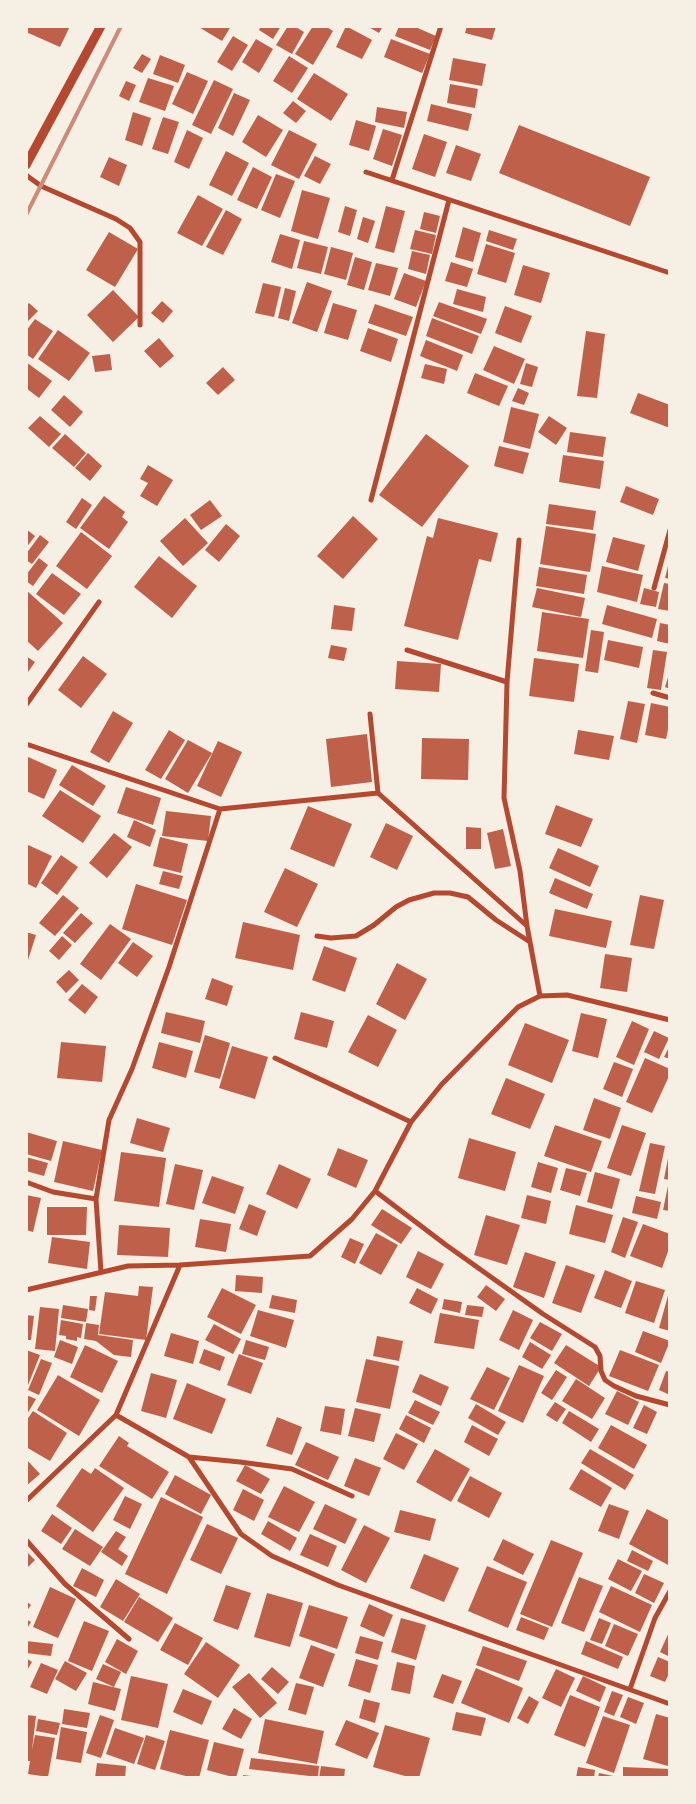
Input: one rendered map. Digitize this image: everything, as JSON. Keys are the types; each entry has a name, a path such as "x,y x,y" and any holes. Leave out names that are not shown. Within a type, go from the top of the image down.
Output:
{"street":[{"path":"26,164 101,26"},
{"path":"392,180 441,26"},
{"path":"366,172 670,273"},
{"path":"26,175 41,186 116,219 130,228 140,242 140,325"},
{"path":"371,500 449,200"},
{"path":"654,588 670,530"},
{"path":"519,540 507,682 504,798 520,871 527,926 540,996"},
{"path":"26,705 99,602"},
{"path":"408,650 507,682"},
{"path":"653,693 670,698"},
{"path":"370,714 378,794 527,926"},
{"path":"26,744 220,809 378,794"},
{"path":"101,1272 96,1199 109,1120 132,1069 169,967 220,809"},
{"path":"316,936 331,938 356,936 374,925 396,907 410,900 434,893 450,893 468,897 496,920 530,942"},
{"path":"26,1290 128,1266 180,1265 310,1256 352,1219 375,1191 411,1122 442,1084 518,1007 540,996 567,995 670,1020"},
{"path":"275,1058 411,1122"},
{"path":"26,1182 53,1192 96,1199"},
{"path":"375,1191 446,1246 543,1314 595,1347 600,1356 601,1371 605,1380 636,1396 670,1405"},
{"path":"26,1501 116,1415 180,1265"},
{"path":"116,1415 189,1457 292,1469 352,1496"},
{"path":"189,1457 241,1534 272,1556 338,1584 670,1704"},
{"path":"26,1540 65,1584 129,1639"},
{"path":"630,1690 655,1618 670,1591"}],"building":[{"path":"26,26 70,26 60,47 26,32"},
{"path":"197,26 231,26 222,41"},
{"path":"261,26 281,26 273,39 259,30"},
{"path":"288,26 294,26 304,32 292,54 276,45"},
{"path":"313,26 325,26 333,31 313,65 295,54"},
{"path":"346,26 372,40 362,59 336,47"},
{"path":"367,26 383,26 379,33"},
{"path":"399,26 413,26 436,36 430,50 395,36"},
{"path":"467,26 496,26 492,40 465,33"},
{"path":"233,36 248,45 232,71 217,62"},
{"path":"256,39 273,49 259,73 242,62"},
{"path":"391,39 430,54 422,73 384,57"},
{"path":"142,54 151,59 142,73 133,68"},
{"path":"160,55 185,65 178,83 153,74"},
{"path":"289,56 308,68 292,93 273,81"},
{"path":"453,58 486,64 482,86 449,80"},
{"path":"187,72 208,81 193,114 172,104"},
{"path":"314,73 348,94 331,121 297,99"},
{"path":"148,78 174,86 165,111 139,102"},
{"path":"214,80 233,89 211,134 192,125"},
{"path":"126,81 136,85 129,101 119,96"},
{"path":"450,84 478,89 475,108 447,103"},
{"path":"234,93 250,100 233,136 218,128"},
{"path":"293,101 306,111 296,123 283,113"},
{"path":"431,104 472,114 468,131 427,121"},
{"path":"377,107 407,112 404,128 375,122"},
{"path":"133,112 151,118 142,146 125,140"},
{"path":"258,115 283,130 266,157 242,142"},
{"path":"163,117 179,122 168,154 152,149"},
{"path":"356,120 376,126 369,151 349,145"},
{"path":"519,125 650,177 630,226 499,173"},
{"path":"383,129 402,135 392,166 373,159"},
{"path":"187,130 203,138 189,169 174,162"},
{"path":"289,130 317,144 299,179 271,165"},
{"path":"424,134 447,142 435,177 412,169"},
{"path":"456,145 481,154 471,181 446,173"},
{"path":"226,151 249,163 232,196 209,185"},
{"path":"315,156 331,164 320,184 304,176"},
{"path":"109,157 127,165 119,186 100,177"},
{"path":"253,167 272,177 257,209 237,200"},
{"path":"276,174 295,181 280,218 261,210"},
{"path":"302,190 330,198 318,239 291,231"},
{"path":"198,195 223,209 202,246 177,233"},
{"path":"345,206 357,210 350,236 338,232"},
{"path":"386,206 405,211 394,253 375,248"},
{"path":"226,210 242,219 223,255 206,247"},
{"path":"424,212 440,216 436,233 420,229"},
{"path":"363,217 375,221 368,243 357,239"},
{"path":"463,227 481,233 473,262 455,257"},
{"path":"415,230 436,235 432,254 410,249"},
{"path":"489,230 517,239 513,250 486,241"},
{"path":"109,232 138,249 115,287 86,270"},
{"path":"280,234 300,240 292,269 271,262"},
{"path":"304,241 328,247 321,274 297,268"},
{"path":"486,244 515,253 506,283 477,274"},
{"path":"331,247 353,253 346,280 324,274"},
{"path":"412,251 430,255 426,274 408,269"},
{"path":"355,257 372,262 364,290 347,285"},
{"path":"451,262 473,269 467,287 445,281"},
{"path":"376,263 398,268 390,296 368,290"},
{"path":"523,265 550,273 541,303 514,295"},
{"path":"404,273 426,281 416,307 394,299"},
{"path":"307,282 332,291 317,332 292,323"},
{"path":"263,283 281,287 274,317 255,313"},
{"path":"285,288 296,291 289,321 278,318"},
{"path":"457,289 486,297 483,312 453,304"},
{"path":"113,290 139,317 113,342 87,315"},
{"path":"162,301 173,311 163,323 151,313"},
{"path":"439,302 487,319 481,334 433,316"},
{"path":"29,303 38,311 28,321 26,319 26,306"},
{"path":"333,303 357,310 348,340 324,333"},
{"path":"375,304 413,317 406,336 368,323"},
{"path":"505,306 532,316 521,343 495,333"},
{"path":"432,318 479,336 472,354 426,336"},
{"path":"35,319 53,331 33,359 26,354 26,331"},
{"path":"368,328 398,339 391,362 360,351"},
{"path":"58,330 90,353 69,381 38,359"},
{"path":"586,331 605,334 597,398 577,396"},
{"path":"159,338 174,356 160,368 144,351"},
{"path":"426,340 463,355 457,371 420,356"},
{"path":"494,346 525,359 514,384 483,370"},
{"path":"110,354 112,370 95,372 92,356"},
{"path":"26,362 52,381 39,398 26,388"},
{"path":"526,363 538,367 532,387 520,384"},
{"path":"425,364 447,369 444,384 421,378"},
{"path":"223,367 235,380 218,395 206,383"},
{"path":"475,373 508,386 499,406 467,393"},
{"path":"518,388 529,393 524,405 512,401"},
{"path":"638,393 670,405 670,428 630,413"},
{"path":"64,395 83,412 70,427 51,410"},
{"path":"511,407 539,414 530,449 503,442"},
{"path":"40,416 61,434 49,447 28,428"},
{"path":"549,416 567,428 556,445 538,432"},
{"path":"570,432 606,437 603,457 567,452"},
{"path":"65,434 86,453 74,467 52,448"},
{"path":"426,434 469,466 422,527 379,495"},
{"path":"499,446 529,453 523,474 494,466"},
{"path":"88,453 102,466 90,481 75,468"},
{"path":"563,455 604,461 600,489 559,482"},
{"path":"148,465 173,480 157,506 140,496 148,483 140,479"},
{"path":"626,486 659,499 653,515 620,502"},
{"path":"104,496 125,512 122,517 128,522 109,549 80,528"},
{"path":"82,498 92,505 76,529 66,522"},
{"path":"210,500 222,516 201,530 190,515"},
{"path":"549,504 596,511 593,530 546,524"},
{"path":"353,516 378,539 343,579 317,556"},
{"path":"185,518 208,543 183,566 160,541"},
{"path":"438,518 498,533 491,562 479,559 458,640 404,626 427,536 433,538"},
{"path":"226,524 240,536 219,562 205,550"},
{"path":"546,526 596,534 590,572 540,564"},
{"path":"26,529 35,536 26,548"},
{"path":"81,532 112,556 87,589 56,566"},
{"path":"40,535 49,542 32,564 26,560 26,554"},
{"path":"613,537 645,545 638,571 606,562"},
{"path":"159,556 197,586 172,618 134,587"},
{"path":"39,558 48,565 33,586 26,581 26,575"},
{"path":"670,563 670,579 665,578"},
{"path":"602,566 643,575 637,602 597,592"},
{"path":"539,567 587,575 584,594 536,586"},
{"path":"52,573 81,594 64,615 36,594"},
{"path":"664,583 670,584 670,611 658,609"},
{"path":"537,588 585,598 581,617 532,607"},
{"path":"644,588 659,592 656,607 640,604"},
{"path":"26,590 63,623 38,651 26,640"},
{"path":"334,605 355,608 352,631 331,629"},
{"path":"607,605 657,619 652,638 602,624"},
{"path":"542,612 589,619 583,658 537,651"},
{"path":"660,623 670,625 670,644 657,641"},
{"path":"591,630 604,632 598,673 585,671"},
{"path":"608,640 643,647 639,668 604,660"},
{"path":"331,645 347,648 344,661 328,658"},
{"path":"653,650 667,652 661,690 647,688"},
{"path":"26,656 35,662 26,675"},
{"path":"83,656 107,674 81,708 58,690"},
{"path":"534,658 579,664 574,702 529,696"},
{"path":"397,661 441,664 439,692 395,689"},
{"path":"670,674 670,689 665,687"},
{"path":"628,701 645,704 637,743 620,739"},
{"path":"651,703 670,707 670,720 666,739 645,735"},
{"path":"113,711 133,723 109,763 90,752"},
{"path":"169,730 185,740 161,779 145,770"},
{"path":"578,730 614,736 609,760 574,754"},
{"path":"367,734 372,782 331,787 326,739"},
{"path":"422,738 469,739 468,780 421,779"},
{"path":"188,740 212,753 188,793 165,779"},
{"path":"218,741 242,752 221,797 197,786"},
{"path":"26,756 57,770 44,799 26,791"},
{"path":"72,765 106,786 93,806 59,785"},
{"path":"126,787 161,798 153,825 117,813"},
{"path":"60,790 101,816 83,843 42,816"},
{"path":"556,805 593,819 581,847 545,834"},
{"path":"308,806 352,824 334,867 290,849"},
{"path":"166,811 211,816 208,841 162,836"},
{"path":"134,820 156,830 150,847 127,837"},
{"path":"386,823 413,836 397,870 370,857"},
{"path":"466,827 481,828 481,849 466,849"},
{"path":"503,829 511,866 495,869 487,833"},
{"path":"114,833 132,847 107,878 89,863"},
{"path":"160,837 188,844 181,873 153,866"},
{"path":"26,844 52,856 36,888 26,883"},
{"path":"558,848 599,866 590,887 549,868"},
{"path":"61,855 78,867 57,895 41,883"},
{"path":"285,868 318,884 297,927 264,912"},
{"path":"163,871 183,876 179,889 159,884"},
{"path":"555,878 593,894 587,909 549,893"},
{"path":"136,884 187,900 172,945 122,929"},
{"path":"63,895 79,908 55,936 39,923"},
{"path":"640,895 664,900 654,949 630,945"},
{"path":"555,909 612,921 606,948 549,936"},
{"path":"81,913 93,923 75,943 63,933"},
{"path":"243,922 300,935 293,970 235,958"},
{"path":"110,924 131,939 101,980 80,964"},
{"path":"26,932 36,935 28,960 26,960"},
{"path":"62,936 72,945 59,960 49,951"},
{"path":"133,942 153,956 137,977 118,963"},
{"path":"324,946 357,958 345,992 312,980"},
{"path":"605,954 632,958 627,992 600,988"},
{"path":"397,963 427,979 405,1020 376,1004"},
{"path":"69,970 79,980 66,993 56,982"},
{"path":"212,978 233,986 227,1006 205,999"},
{"path":"82,984 98,997 85,1014 68,1000"},
{"path":"166,1012 205,1021 200,1043 161,1033"},
{"path":"301,1012 334,1021 327,1048 294,1039"},
{"path":"581,1013 607,1019 598,1058 572,1051"},
{"path":"368,1015 397,1030 378,1067 348,1052"},
{"path":"632,1021 649,1029 634,1065 616,1057"},
{"path":"525,1023 569,1040 552,1083 508,1065"},
{"path":"654,1031 669,1038 659,1059 644,1052"},
{"path":"205,1035 230,1043 220,1079 194,1072"},
{"path":"61,1042 106,1046 102,1082 57,1078"},
{"path":"159,1042 193,1051 186,1078 152,1068"},
{"path":"670,1045 670,1059 664,1057"},
{"path":"232,1046 268,1057 255,1099 219,1088"},
{"path":"645,1058 670,1069 670,1074 652,1113 626,1102"},
{"path":"614,1062 633,1069 622,1097 603,1089"},
{"path":"506,1078 545,1094 530,1129 491,1114"},
{"path":"594,1098 621,1108 610,1139 583,1130"},
{"path":"137,1118 170,1128 163,1152 130,1143"},
{"path":"555,1125 602,1141 591,1172 544,1156"},
{"path":"622,1125 646,1133 631,1176 607,1168"},
{"path":"26,1132 57,1141 51,1161 26,1154"},
{"path":"469,1138 516,1152 505,1191 458,1178"},
{"path":"63,1141 102,1150 93,1191 54,1182"},
{"path":"650,1143 665,1146 655,1194 639,1191"},
{"path":"338,1148 368,1160 356,1188 327,1175"},
{"path":"121,1152 166,1158 159,1207 114,1201"},
{"path":"670,1153 670,1180 664,1179"},
{"path":"26,1157 48,1163 44,1176 26,1171"},
{"path":"538,1162 558,1168 551,1193 531,1187"},
{"path":"175,1164 203,1170 194,1210 166,1204"},
{"path":"279,1164 311,1179 297,1209 266,1194"},
{"path":"566,1168 587,1173 580,1196 560,1190"},
{"path":"595,1172 620,1179 612,1209 587,1202"},
{"path":"212,1176 244,1187 235,1214 202,1203"},
{"path":"670,1181 670,1211 663,1210"},
{"path":"26,1195 41,1198 33,1232 26,1230"},
{"path":"527,1195 551,1201 546,1224 521,1218"},
{"path":"636,1196 661,1202 657,1219 632,1213"},
{"path":"249,1204 266,1211 257,1236 239,1229"},
{"path":"576,1205 613,1215 605,1243 569,1234"},
{"path":"47,1207 87,1207 86,1235 47,1235"},
{"path":"382,1209 412,1228 401,1244 371,1225"},
{"path":"486,1215 520,1225 507,1265 474,1255"},
{"path":"623,1217 638,1222 625,1258 611,1252"},
{"path":"200,1219 231,1224 226,1252 195,1247"},
{"path":"643,1224 670,1234 670,1246 662,1268 630,1256"},
{"path":"119,1225 170,1228 168,1257 117,1255"},
{"path":"376,1233 398,1245 381,1275 359,1263"},
{"path":"52,1237 90,1242 87,1269 48,1263"},
{"path":"350,1238 364,1244 355,1264 341,1257"},
{"path":"418,1251 444,1264 431,1289 406,1277"},
{"path":"525,1252 556,1262 544,1298 513,1287"},
{"path":"566,1265 595,1275 581,1313 552,1303"},
{"path":"605,1270 632,1281 621,1308 594,1298"},
{"path":"236,1275 263,1277 262,1293 235,1291"},
{"path":"636,1281 665,1290 654,1323 625,1313"},
{"path":"486,1285 505,1299 496,1311 477,1297"},
{"path":"139,1286 153,1287 146,1340 99,1334 105,1292 138,1296"},
{"path":"222,1288 256,1305 241,1334 207,1317"},
{"path":"417,1288 438,1299 431,1314 409,1303"},
{"path":"670,1292 670,1331 659,1328"},
{"path":"272,1295 297,1300 295,1313 269,1308"},
{"path":"90,1296 97,1296 95,1311 89,1310"},
{"path":"444,1299 462,1302 460,1313 442,1309"},
{"path":"63,1305 88,1309 86,1322 61,1318"},
{"path":"467,1305 484,1307 482,1317 465,1315"},
{"path":"40,1307 59,1309 55,1351 35,1349"},
{"path":"258,1310 294,1320 286,1348 250,1336"},
{"path":"513,1310 533,1320 519,1350 499,1340"},
{"path":"440,1313 479,1320 474,1349 434,1343"},
{"path":"26,1315 34,1316 31,1340 26,1340"},
{"path":"61,1320 83,1324 81,1338 77,1337 77,1341 66,1339 66,1336 59,1335"},
{"path":"540,1322 562,1334 552,1351 530,1338"},
{"path":"86,1323 99,1325 98,1335 133,1340 131,1357 114,1355 96,1341 84,1339"},
{"path":"214,1324 241,1339 233,1354 205,1340"},
{"path":"643,1331 670,1341 661,1363 635,1352"},
{"path":"171,1333 199,1341 193,1364 164,1356"},
{"path":"377,1336 403,1341 399,1361 373,1356"},
{"path":"60,1340 78,1347 72,1364 54,1357"},
{"path":"246,1340 269,1347 265,1360 242,1354"},
{"path":"530,1342 551,1355 542,1369 522,1357"},
{"path":"85,1345 118,1361 102,1393 70,1377"},
{"path":"566,1345 601,1367 589,1386 554,1363"},
{"path":"204,1349 225,1357 220,1371 199,1363"},
{"path":"26,1350 40,1355 26,1390"},
{"path":"620,1350 659,1365 648,1391 609,1376"},
{"path":"239,1354 263,1363 251,1394 227,1385"},
{"path":"41,1359 52,1363 39,1395 28,1390"},
{"path":"366,1359 399,1366 390,1409 356,1402"},
{"path":"519,1365 544,1376 523,1423 498,1411"},
{"path":"487,1367 510,1378 494,1410 470,1399"},
{"path":"556,1370 567,1377 552,1400 541,1393"},
{"path":"666,1371 670,1372 670,1395 659,1390"},
{"path":"151,1373 177,1380 166,1418 141,1411"},
{"path":"420,1374 449,1387 441,1406 412,1392"},
{"path":"58,1375 100,1400 79,1436 37,1410"},
{"path":"576,1379 605,1398 592,1419 562,1401"},
{"path":"187,1383 226,1399 212,1434 173,1419"},
{"path":"617,1391 639,1402 628,1425 605,1414"},
{"path":"26,1395 36,1399 26,1416"},
{"path":"415,1400 440,1412 433,1425 408,1413"},
{"path":"555,1402 566,1409 557,1422 546,1415"},
{"path":"476,1404 506,1422 498,1435 468,1418"},
{"path":"644,1405 657,1412 647,1434 633,1428"},
{"path":"325,1406 345,1409 341,1435 320,1431"},
{"path":"355,1408 381,1414 374,1442 348,1436"},
{"path":"33,1411 67,1433 50,1461 26,1447 26,1421"},
{"path":"569,1411 599,1429 591,1442 562,1423"},
{"path":"406,1415 431,1428 424,1443 399,1429"},
{"path":"277,1417 302,1427 292,1455 266,1446"},
{"path":"472,1425 498,1439 489,1456 464,1442"},
{"path":"611,1425 647,1445 634,1469 598,1448"},
{"path":"396,1433 418,1444 404,1470 383,1459"},
{"path":"119,1436 129,1443 127,1446 169,1472 152,1499 99,1466"},
{"path":"306,1442 339,1457 328,1480 295,1465"},
{"path":"435,1449 470,1469 451,1502 416,1482"},
{"path":"590,1449 634,1475 625,1490 581,1463"},
{"path":"355,1458 381,1468 369,1496 344,1486"},
{"path":"26,1459 40,1474 26,1486"},
{"path":"245,1465 270,1479 261,1494 236,1481"},
{"path":"82,1468 91,1474 95,1468 124,1488 93,1532 56,1506"},
{"path":"581,1469 612,1488 601,1507 569,1489"},
{"path":"175,1475 211,1495 201,1514 165,1494"},
{"path":"470,1476 502,1493 489,1518 457,1501"},
{"path":"284,1486 315,1502 299,1532 268,1517"},
{"path":"243,1489 264,1500 254,1521 233,1510"},
{"path":"125,1496 142,1504 130,1529 113,1520"},
{"path":"161,1497 203,1517 167,1594 125,1574"},
{"path":"325,1504 357,1519 345,1544 313,1529"},
{"path":"609,1504 629,1511 619,1539 598,1531"},
{"path":"647,1509 670,1521 670,1566 629,1544"},
{"path":"400,1510 436,1519 430,1541 394,1532"},
{"path":"52,1514 72,1528 61,1544 41,1531"},
{"path":"268,1521 297,1538 290,1551 261,1534"},
{"path":"207,1524 238,1538 221,1574 190,1560"},
{"path":"364,1525 390,1538 366,1583 341,1570"},
{"path":"75,1529 103,1547 90,1566 62,1549"},
{"path":"116,1531 126,1537 118,1549 128,1556 122,1566 101,1552"},
{"path":"310,1534 337,1546 328,1567 300,1555"},
{"path":"503,1539 534,1554 523,1575 493,1560"},
{"path":"551,1540 583,1553 552,1627 520,1614"},
{"path":"632,1550 653,1561 648,1571 627,1561"},
{"path":"26,1551 35,1560 26,1569"},
{"path":"424,1554 459,1568 444,1602 410,1588"},
{"path":"618,1559 642,1571 631,1591 608,1579"},
{"path":"487,1566 527,1582 508,1628 468,1611"},
{"path":"82,1568 104,1580 96,1597 73,1586"},
{"path":"644,1574 664,1583 654,1603 635,1593"},
{"path":"579,1577 603,1586 584,1632 561,1623"},
{"path":"116,1579 140,1594 123,1621 100,1607"},
{"path":"226,1585 251,1593 238,1630 213,1621"},
{"path":"611,1586 652,1605 640,1632 599,1612"},
{"path":"50,1587 76,1599 58,1638 33,1627"},
{"path":"267,1593 303,1603 290,1647 254,1637"},
{"path":"139,1597 173,1618 158,1642 124,1622"},
{"path":"26,1601 31,1605 26,1612"},
{"path":"369,1604 393,1615 384,1637 360,1626"},
{"path":"309,1605 348,1617 337,1649 299,1636"},
{"path":"521,1617 549,1628 544,1640 516,1630"},
{"path":"401,1618 426,1625 416,1660 391,1652"},
{"path":"599,1618 611,1623 602,1644 590,1640"},
{"path":"26,1619 31,1622 26,1630"},
{"path":"84,1621 109,1631 92,1671 68,1661"},
{"path":"175,1623 203,1638 188,1665 160,1650"},
{"path":"614,1624 638,1634 628,1656 605,1646"},
{"path":"670,1630 670,1657 660,1652"},
{"path":"360,1636 383,1642 378,1660 355,1653"},
{"path":"117,1639 138,1651 126,1674 105,1662"},
{"path":"26,1641 53,1644 51,1656 26,1653"},
{"path":"586,1641 623,1657 618,1669 581,1654"},
{"path":"206,1642 240,1665 218,1698 184,1674"},
{"path":"311,1645 335,1654 323,1687 299,1678"},
{"path":"483,1646 527,1661 519,1681 476,1665"},
{"path":"658,1657 670,1662 670,1671 665,1682 650,1676"},
{"path":"26,1658 32,1662 26,1672"},
{"path":"356,1659 378,1665 370,1693 348,1686"},
{"path":"65,1661 87,1673 76,1691 55,1679"},
{"path":"397,1662 415,1666 410,1694 391,1690"},
{"path":"41,1663 58,1670 47,1694 30,1687"},
{"path":"103,1664 121,1672 114,1687 96,1679"},
{"path":"272,1667 289,1682 278,1694 261,1679"},
{"path":"476,1668 523,1688 509,1723 461,1703"},
{"path":"556,1669 575,1678 561,1707 542,1698"},
{"path":"249,1673 277,1703 260,1718 232,1687"},
{"path":"442,1674 462,1681 453,1704 433,1697"},
{"path":"131,1676 168,1684 158,1728 121,1720"},
{"path":"583,1676 606,1687 600,1702 576,1691"},
{"path":"93,1682 121,1689 115,1711 88,1704"},
{"path":"296,1683 314,1687 306,1715 288,1710"},
{"path":"183,1689 212,1701 202,1725 173,1712"},
{"path":"612,1691 623,1695 614,1716 604,1712"},
{"path":"570,1695 600,1707 585,1747 554,1735"},
{"path":"529,1696 539,1702 528,1724 517,1718"},
{"path":"628,1697 644,1703 636,1724 620,1717"},
{"path":"364,1699 380,1703 375,1723 359,1718"},
{"path":"234,1708 252,1719 241,1739 222,1729"},
{"path":"64,1709 90,1713 87,1728 62,1724"},
{"path":"456,1712 486,1718 481,1736 452,1730"},
{"path":"656,1714 670,1718 670,1761 668,1766 643,1759"},
{"path":"26,1715 36,1716 32,1750 35,1735 55,1738 48,1777 28,1774 30,1761 26,1761"},
{"path":"100,1715 114,1720 101,1758 86,1753"},
{"path":"603,1716 630,1725 614,1773 586,1763"},
{"path":"38,1719 60,1723 57,1735 36,1731"},
{"path":"265,1719 324,1731 317,1764 258,1753"},
{"path":"346,1720 379,1733 367,1759 335,1745"},
{"path":"385,1725 430,1738 419,1778 412,1778 373,1767"},
{"path":"61,1727 87,1732 81,1763 56,1759"},
{"path":"115,1728 144,1738 134,1764 106,1754"},
{"path":"170,1730 209,1740 199,1778 160,1769"},
{"path":"146,1735 165,1741 155,1770 137,1764"},
{"path":"214,1742 244,1749 236,1778 207,1770"},
{"path":"251,1758 319,1766 318,1777 249,1769"},
{"path":"97,1763 126,1766 125,1778 95,1778"},
{"path":"321,1766 345,1769 344,1778 319,1778"},
{"path":"578,1767 595,1770 594,1778 576,1778"},
{"path":"623,1767 670,1769 670,1778 623,1778"},
{"path":"599,1773 618,1777 618,1778 598,1778"},
{"path":"243,1775 259,1777 259,1778 243,1778"}],"railway":[{"path":"26,215 121,26"}]}
